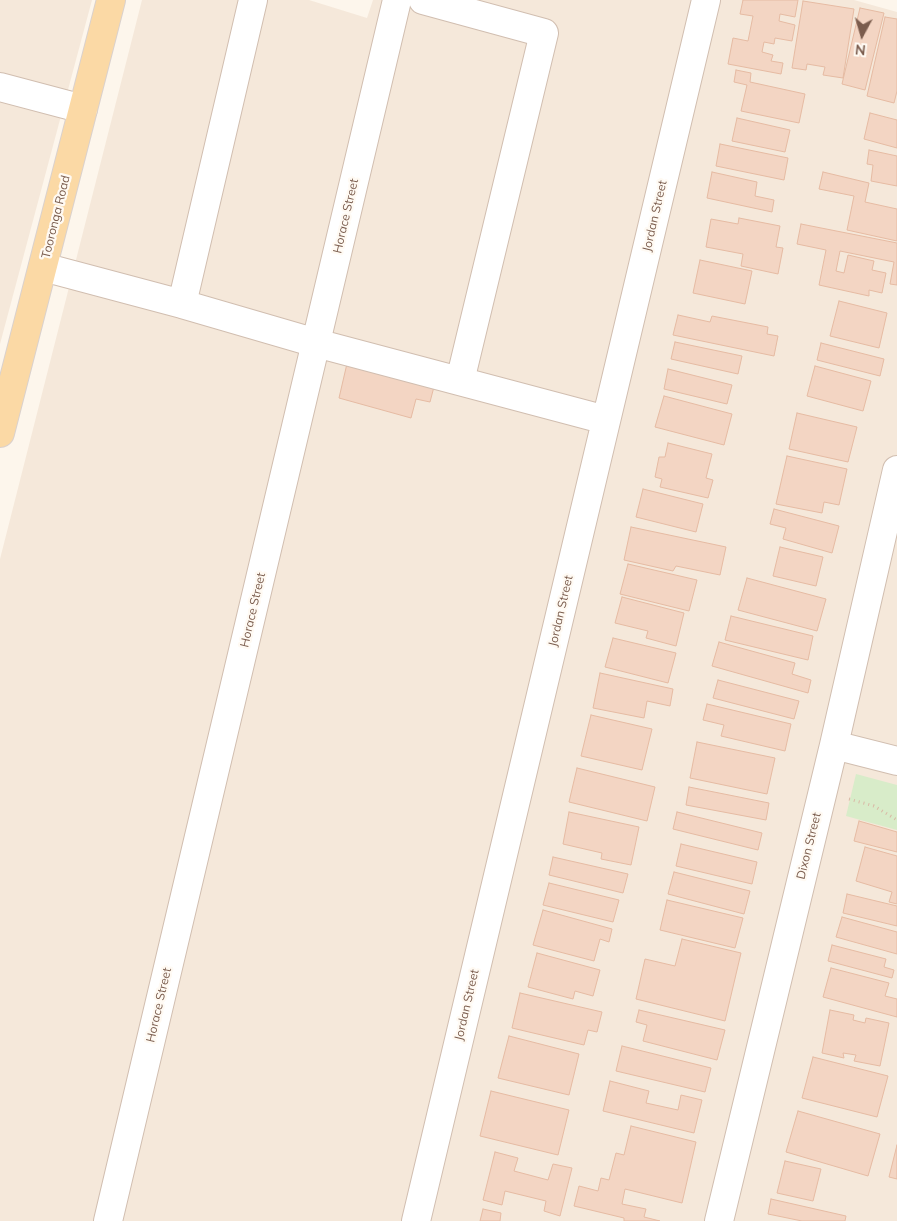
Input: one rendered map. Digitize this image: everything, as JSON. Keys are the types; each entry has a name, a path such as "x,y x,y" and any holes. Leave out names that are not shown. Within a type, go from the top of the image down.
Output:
{"main road":[{"name":"Tooronga Road","path":"0,429 111,0"}],"street":[{"path":"182,304 253,0"},
{"name":"Horace Street","path":"108,1221 397,0"},
{"path":"423,0 544,33 460,381"},
{"name":"Jordan Street","path":"416,1221 706,0"},
{"path":"0,87 83,109"},
{"path":"43,267 182,304 316,343 606,420"},
{"name":"Dixon Street","path":"719,1221 834,745 897,470"},
{"path":"834,745 897,761"}],"path":[{"path":"849,799 874,806 897,820"}],"shaded area":[{"path":"0,0 92,0 0,344"},
{"path":"142,0 309,0 367,18 373,0 854,0 897,12 897,1221 0,1221 0,559"}],"green space":[{"path":"856,774 897,785 897,830 846,816"}],"building":[{"path":"743,0 798,0 795,17 780,14 779,21 795,25 792,41 775,38 774,44 764,42 762,52 773,55 771,61 783,63 781,74 728,64 733,38 748,41 753,16 740,14"},
{"path":"803,1 854,9 843,78 823,75 825,67 807,64 806,70 792,68"},
{"path":"860,8 884,13 865,90 842,84"},
{"path":"885,17 897,19 897,91 894,103 867,96"},
{"path":"736,70 751,73 750,82 805,94 799,123 741,111 747,85 734,82"},
{"path":"870,113 897,120 897,148 864,139"},
{"path":"737,118 790,130 785,152 732,141"},
{"path":"720,144 788,158 784,180 716,166"},
{"path":"869,150 897,156 897,186 871,181 873,165 867,164"},
{"path":"712,172 757,182 755,196 774,200 772,212 707,198"},
{"path":"823,172 869,183 865,202 897,209 897,241 847,230 854,196 819,189"},
{"path":"739,218 780,226 776,247 783,248 778,274 741,266 743,254 706,247 711,219 738,224"},
{"path":"801,224 897,243 897,285 890,284 894,262 840,251 836,271 844,273 848,255 874,261 872,270 886,273 882,293 869,290 869,296 819,285 826,250 797,244"},
{"path":"700,260 752,271 745,304 693,293"},
{"path":"839,301 887,313 879,348 830,336"},
{"path":"678,315 710,322 712,316 768,327 767,334 778,336 774,356 673,335"},
{"path":"675,342 742,356 738,374 671,359"},
{"path":"821,343 884,359 880,376 817,360"},
{"path":"349,355 436,379 430,402 416,399 411,418 339,398"},
{"path":"815,366 871,381 863,411 807,396"},
{"path":"668,369 732,385 727,404 664,389"},
{"path":"664,396 732,414 724,445 655,427"},
{"path":"797,413 857,427 848,462 789,449"},
{"path":"668,443 712,454 706,478 713,480 708,498 660,487 662,479 655,477 659,457 665,457"},
{"path":"787,456 847,469 839,505 824,502 822,513 776,504"},
{"path":"643,489 703,504 696,532 636,517"},
{"path":"774,509 839,526 832,553 783,539 786,528 770,524"},
{"path":"631,527 726,547 720,575 676,566 673,571 624,560"},
{"path":"780,547 823,557 816,586 773,576"},
{"path":"628,564 697,580 689,611 620,594"},
{"path":"747,578 826,599 817,631 738,610"},
{"path":"622,597 684,613 676,646 646,638 648,631 615,623"},
{"path":"731,616 813,636 808,660 725,640"},
{"path":"613,638 676,653 668,683 605,667"},
{"path":"719,642 795,663 792,674 811,680 808,693 712,666"},
{"path":"600,673 673,689 670,706 647,701 644,718 593,708"},
{"path":"718,680 799,701 794,719 713,698"},
{"path":"707,704 791,724 785,751 721,736 724,725 703,720"},
{"path":"591,715 652,729 642,770 581,756"},
{"path":"697,742 775,758 767,794 690,778"},
{"path":"577,768 655,787 647,821 569,802"},
{"path":"689,787 769,803 766,820 686,805"},
{"path":"569,812 639,827 631,865 601,859 602,853 563,844"},
{"path":"677,812 762,833 758,850 673,829"},
{"path":"859,821 897,832 897,852 854,841"},
{"path":"681,844 757,862 752,884 676,866"},
{"path":"865,847 897,856 897,904 889,902 892,892 856,881"},
{"path":"553,857 628,874 623,893 549,875"},
{"path":"674,872 750,891 744,914 668,894"},
{"path":"549,883 619,900 613,922 543,905"},
{"path":"847,894 897,906 897,926 843,913"},
{"path":"667,900 743,918 735,948 660,930"},
{"path":"543,910 612,929 609,942 600,939 594,961 533,945"},
{"path":"842,917 897,932 897,954 836,937"},
{"path":"682,939 741,953 725,1021 636,999 645,959 675,966"},
{"path":"832,945 886,959 884,967 894,970 892,978 828,961"},
{"path":"537,953 600,970 593,996 575,991 573,999 528,987"},
{"path":"831,968 889,983 885,996 897,999 897,1017 823,997"},
{"path":"520,993 602,1012 597,1032 588,1030 584,1045 512,1028"},
{"path":"639,1010 725,1030 717,1060 643,1041 647,1025 636,1022"},
{"path":"830,1010 854,1015 853,1020 865,1023 866,1018 889,1023 880,1066 854,1061 856,1055 843,1053 844,1058 822,1053"},
{"path":"509,1036 579,1054 569,1095 498,1078"},
{"path":"622,1046 711,1068 705,1092 616,1071"},
{"path":"813,1057 888,1076 877,1117 802,1098"},
{"path":"610,1081 649,1091 646,1103 678,1110 681,1095 702,1100 694,1133 603,1111"},
{"path":"491,1091 569,1110 558,1155 480,1136"},
{"path":"798,1111 880,1134 868,1176 786,1152"},
{"path":"631,1126 696,1142 682,1203 625,1189 622,1204 646,1209 644,1217 660,1221 624,1221 624,1218 574,1206 579,1186 598,1191 601,1178 609,1180 616,1153 624,1155"},
{"path":"897,1145 897,1179 889,1177"},
{"path":"495,1152 518,1158 514,1171 548,1180 553,1164 572,1168 560,1216 544,1211 546,1201 505,1191 502,1205 483,1200"},
{"path":"785,1161 821,1169 813,1201 777,1193"},
{"path":"771,1199 846,1216 845,1221 802,1221 768,1214"},
{"path":"483,1209 501,1213 500,1221 480,1221"}]}
